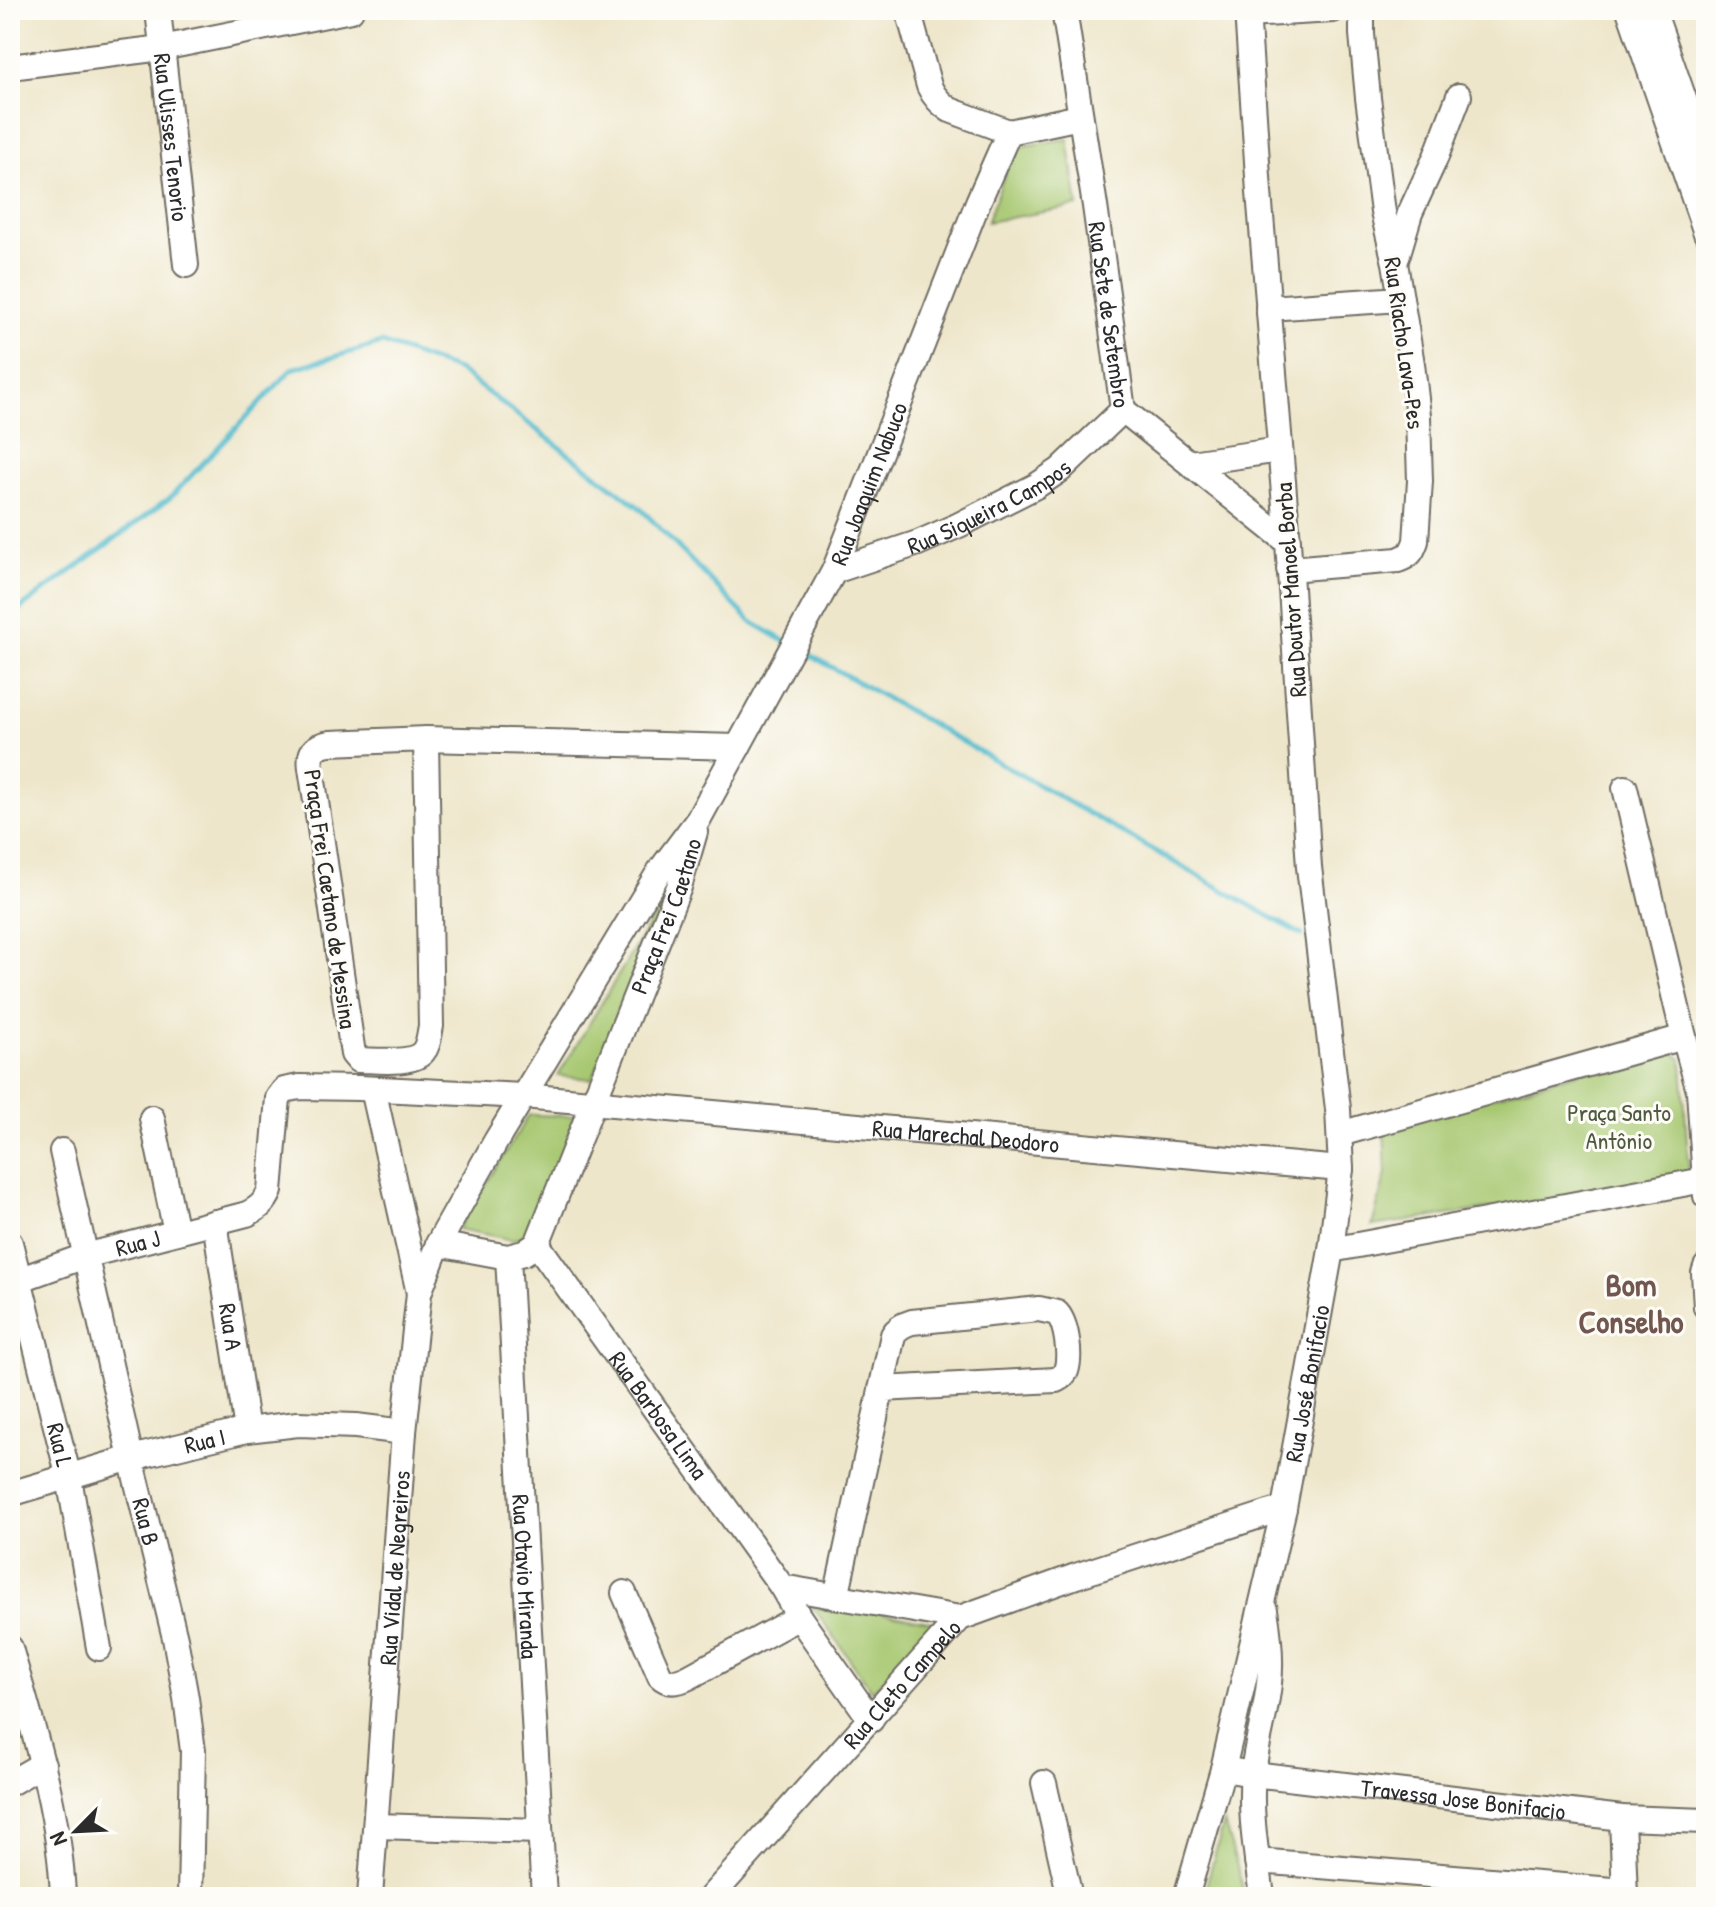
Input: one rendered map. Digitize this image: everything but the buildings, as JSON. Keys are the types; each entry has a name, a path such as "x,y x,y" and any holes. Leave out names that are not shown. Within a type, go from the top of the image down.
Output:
{"street":[{"name":"Rua Ulisses Tenorio","path":"158,10 186,265"},
{"path":"10,67 162,48 351,10"},
{"path":"908,10 929,86 934,96 950,110 1009,132 1080,117"},
{"name":"Rua Sete de Setembro","path":"1064,10 1123,410 1288,542"},
{"path":"1247,13 1333,10"},
{"name":"Rua Riacho Lava-Pes","path":"1289,569 1398,560 1408,557 1416,541 1420,481 1418,416 1395,263 1383,212 1368,98 1362,10"},
{"path":"1629,10 1706,233"},
{"path":"1653,10 1706,162"},
{"name":"Rua Doutor Manoel Borba","path":"1247,13 1288,542 1309,867 1340,1134 1341,1169"},
{"path":"1395,263 1410,213 1459,96"},
{"name":"Rua Joaquim Nabuco","path":"698,820 829,580 978,202 1009,132"},
{"path":"1268,308 1401,299"},
{"name":"Rua Siqueira Campos","path":"829,580 959,525 1036,486 1060,470 1123,410"},
{"path":"1190,463 1280,450"},
{"name":"Praça Frei Caetano de Messina","path":"426,739 431,1026 424,1051 414,1058 355,1059 311,753 330,743 426,739 738,747"},
{"path":"1331,1250 1705,1188 1703,1090 1684,1037 1625,788"},
{"name":"Praça Frei Caetano","path":"438,1244 523,1096 659,872 698,820"},
{"name":"Praça Frei Caetano","path":"537,1244 679,887 698,820"},
{"path":"1340,1134 1684,1037"},
{"name":"Praça Frei Caetano de Messina","path":"362,1060 366,1088"},
{"name":"Rua J","path":"14,1281 85,1256 247,1214 265,1202 270,1191 280,1094 299,1087 366,1088"},
{"path":"419,1293 366,1088 593,1103"},
{"name":"Rua Marechal Deodoro","path":"593,1103 1341,1169"},
{"path":"152,1118 176,1232"},
{"name":"Rua B","path":"62,1151 175,1638 188,1711 193,1751 190,1897"},
{"name":"Rua José Bonifacio","path":"1186,1897 1223,1769 1284,1508 1331,1250 1341,1169"},
{"name":"Rua A","path":"215,1222 247,1430"},
{"name":"Rua L","path":"10,1243 14,1281 69,1478 99,1648"},
{"path":"438,1244 508,1257 524,1253 537,1244"},
{"name":"Rua Vidal de Negreiros","path":"370,1897 404,1432 419,1293 438,1244"},
{"name":"Rua Barbosa Lima","path":"537,1244 782,1587 799,1617 871,1720"},
{"name":"Rua Otavio Miranda","path":"508,1257 544,1897"},
{"path":"1706,1267 1706,1307"},
{"path":"836,1597 881,1389 893,1335 897,1329 912,1322 1039,1309 1057,1313 1064,1322 1067,1368 1056,1380 881,1389"},
{"name":"Rua I","path":"10,1494 131,1458 247,1430 298,1424 404,1432"},
{"name":"Rua Cleto Campelo","path":"711,1897 960,1618 1076,1576 1284,1508"},
{"path":"782,1587 960,1618"},
{"path":"624,1593 660,1676 671,1682 689,1677 799,1617"},
{"name":"Rua José Bonifacio","path":"1262,1897 1253,1832 1253,1774 1269,1684 1270,1650 1263,1598"},
{"path":"10,1648 43,1764 62,1862 63,1897"},
{"path":"10,1783 43,1764"},
{"name":"Travessa Jose Bonifacio","path":"1223,1769 1622,1818 1706,1821"},
{"path":"1044,1783 1070,1897"},
{"path":"1257,1861 1625,1894 1622,1818"},
{"path":"377,1826 539,1831"}],"green space":[{"path":"1068,139 1078,206 987,222 1015,147"},
{"path":"683,867 592,1079 558,1076"},
{"name":"Praça Santo Antônio","path":"1665,1048 1682,1059 1689,1179 1372,1226 1386,1173 1384,1128"},
{"path":"529,1115 576,1116 535,1229 513,1240 458,1229"},
{"path":"808,1600 940,1623 872,1691"},
{"path":"1224,1822 1246,1897 1203,1897"}],"waterway":[{"path":"10,616 170,498 292,369 382,343 458,370 640,508 750,621 786,642"},
{"path":"798,648 1302,935"}],"district":[{"name":"Bom Conselho","path":"1631,1302"}]}
